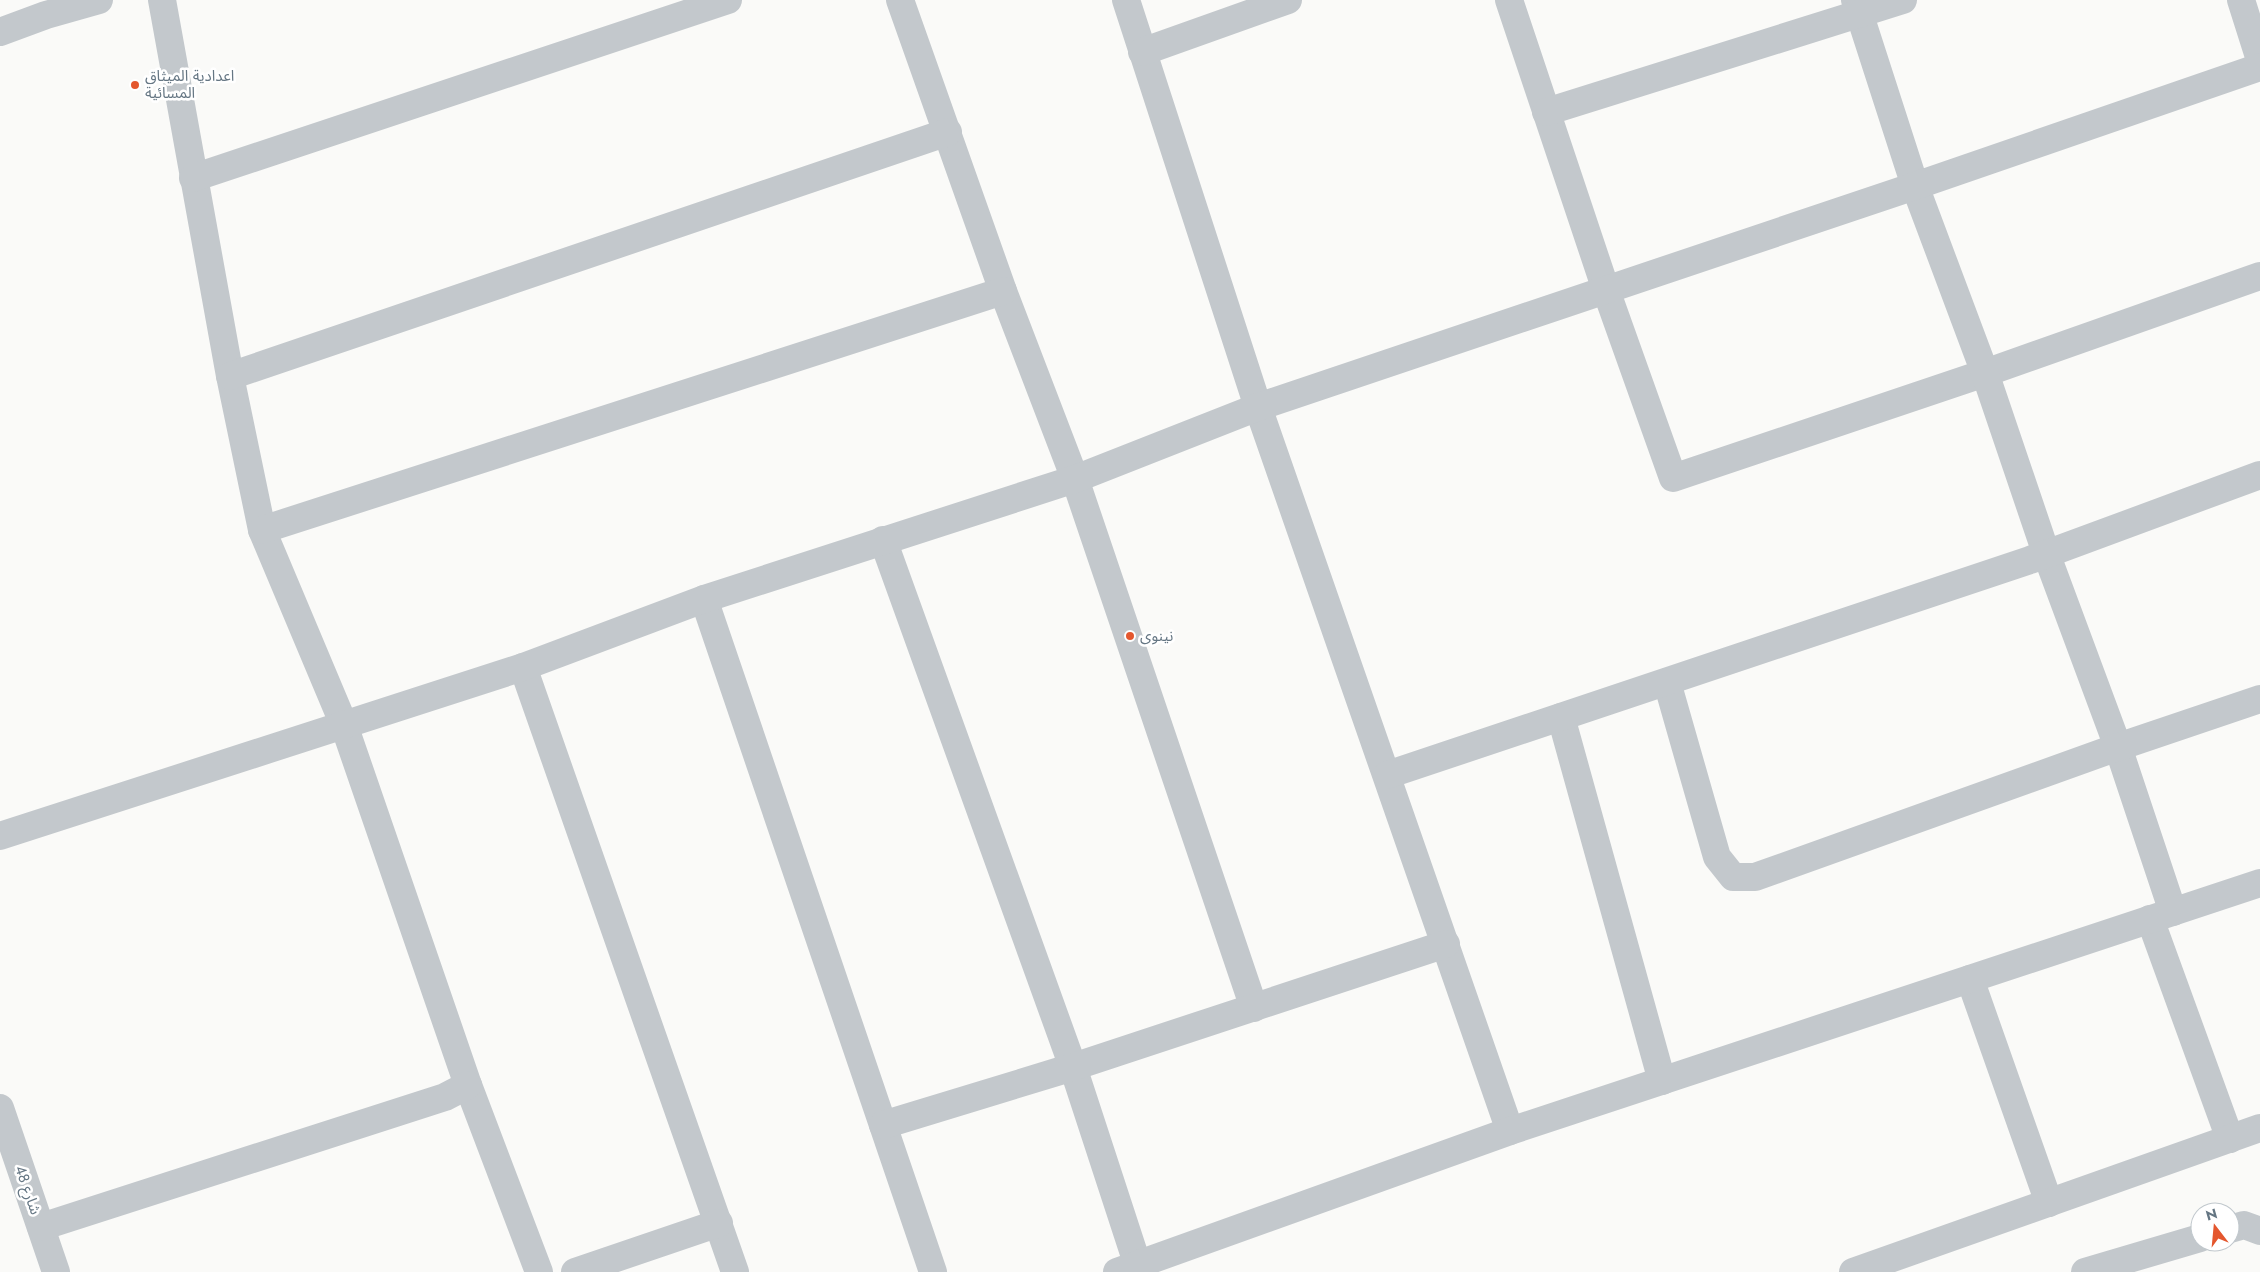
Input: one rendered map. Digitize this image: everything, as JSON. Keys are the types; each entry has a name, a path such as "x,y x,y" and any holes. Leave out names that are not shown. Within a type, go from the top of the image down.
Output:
{"street":[{"path":"0,32 44,8 99,0"},
{"path":"162,0 230,376 262,530 344,725 468,1085 540,1272"},
{"path":"193,178 728,0"},
{"path":"900,0 1004,291 1075,478 1254,1008"},
{"path":"1126,0 1258,407 1510,1131"},
{"path":"1142,52 1288,0"},
{"path":"1509,0 1606,290 1672,478 1985,373 2260,276"},
{"path":"1546,112 1858,7 1903,0"},
{"path":"2241,0 2260,60"},
{"path":"1858,7 1916,186 1985,373 2046,553 2118,746 2162,916 2230,1139"},
{"path":"0,836 523,667 704,599 1075,478 1258,407 1916,186 2260,67"},
{"path":"230,376 948,132"},
{"path":"262,530 1004,291"},
{"path":"1387,775 1561,718 2046,553 2260,475"},
{"path":"883,540 1073,1067 1132,1270 1510,1131 2260,883"},
{"path":"704,599 933,1272"},
{"path":"523,667 735,1272"},
{"path":"1667,682 1717,857 1732,877 1755,877 2118,746 2260,699"},
{"path":"1561,718 1662,1080"},
{"path":"883,1125 1073,1067 1446,944"},
{"path":"1970,979 2049,1203"},
{"path":"41,1227 445,1097 468,1085"},
{"name":"شارع 48","path":"0,1108 56,1272"},
{"path":"1853,1272 2260,1128"},
{"path":"575,1272 719,1223"},
{"path":"2240,1226 2244,1225 2260,1232"},
{"path":"2085,1272 2190,1241"}],"place":[{"name":"اعدادية الميثاق المسائية","path":"135,85"},
{"name":"نينوى","path":"1130,636"}]}
